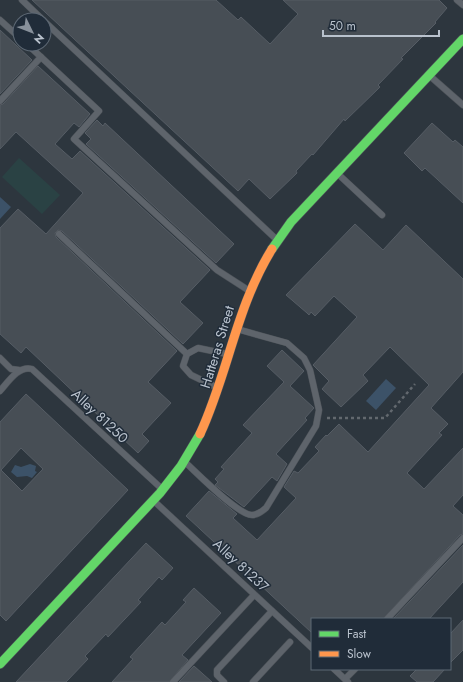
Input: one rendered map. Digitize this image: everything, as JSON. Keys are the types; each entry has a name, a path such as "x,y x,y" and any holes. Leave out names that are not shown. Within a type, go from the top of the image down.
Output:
{"street":[{"name":"Hatteras Street","path":"0,664 154,500 184,462 199,437 218,388 236,329 250,291 266,257 277,240 291,222 463,39"}],"lane":[{"path":"22,0 35,12"},
{"path":"457,0 463,5"},
{"path":"0,20 12,31"},
{"path":"52,28 277,240"},
{"path":"36,52 99,111 74,139 217,270 250,291"},
{"path":"0,102 41,57"},
{"path":"429,75 463,105"},
{"path":"337,173 382,215"},
{"path":"59,234 187,354"},
{"path":"184,462 238,510 252,515 260,513 266,508 316,426 319,418 319,410 310,370 304,358 287,343 280,340 236,329"},
{"path":"218,388 191,375 183,366 187,354 198,348 228,355"},
{"name":"Alley 81250","path":"0,358 11,369 32,369 162,490"},
{"path":"0,391 19,370"},
{"name":"Alley 81237","path":"154,500 311,647"},
{"path":"388,618 463,538"},
{"path":"173,682 254,595"},
{"path":"224,682 217,676 217,670 272,611"},
{"path":"253,682 290,642"},
{"path":"335,670 347,681 354,670"}],"path":[{"path":"319,418 385,418 415,384"}],"green space":[{"path":"19,158 60,195 42,214 2,177"}],"water":[{"path":"0,197 11,207 0,219"},
{"path":"386,379 396,388 376,410 366,401"},
{"path":"30,464 36,466 35,471 37,472 32,478 27,476 17,477 11,472 15,465 21,467"}],"building":[{"path":"32,0 216,0 238,20 241,17 270,44 298,14 283,0 439,0 447,8 435,22 436,23 401,58 403,59 378,85 380,87 345,121 344,119 313,155 312,154 296,171 297,173 270,199 249,179 238,191 52,19 52,12 45,12"},
{"path":"0,30 12,41 12,52 23,52 32,60 0,94"},
{"path":"38,66 90,114 79,127 74,123 55,144 72,159 80,151 210,270 180,302 203,323 183,344 62,231 58,230 55,233 56,237 177,351 148,382 171,403 142,434 149,441 138,453 26,347 21,353 0,334 0,228 18,209 46,234 83,193 16,132 0,149 0,105 3,104"},
{"path":"97,120 103,126 105,123 234,244 216,263 86,144 91,139 85,133"},
{"path":"432,123 453,142 455,140 463,147 463,203 425,168 422,171 404,153"},
{"path":"355,224 383,250 406,225 463,279 463,372 431,408 448,424 439,433 442,435 407,473 424,489 463,448 463,495 453,506 463,515 463,534 460,535 384,618 311,618 311,632 186,516 209,491 237,514 233,518 257,540 296,498 284,487 294,471 298,473 319,451 315,447 326,435 327,436 339,424 368,452 429,385 390,347 363,375 368,381 341,407 322,389 329,381 313,365 357,317 334,296 315,316 311,312 309,315 286,295"},
{"path":"282,350 304,371 290,386 314,408 305,418 307,420 276,454 287,464 277,481 272,477 244,507 215,485 218,482 215,479 224,469 221,467 252,433 243,425 284,382 267,366"},
{"path":"26,394 128,490 6,621 0,615 0,422","holes":["21,448 43,469 22,491 1,470"]},
{"path":"146,543 173,568 162,580 159,577 138,600 141,602 108,637 106,634 85,656 88,659 66,682 16,682"},
{"path":"463,545 463,582 430,618 394,618"},
{"path":"194,588 221,613 182,655 188,660 169,682 112,682 133,659 130,657 162,622 165,625 186,602 183,600"},
{"path":"463,620 463,650 451,662 451,633"},
{"path":"194,666 212,682 179,682"},
{"path":"416,670 444,670 433,682 417,682 410,676"}],"traffic: fast":[{"path":"272,249 291,222 463,39"},
{"path":"0,664 160,493 181,466 200,434"}],"traffic: slow":[{"path":"200,434 210,411 241,317 260,271 272,249"}]}
